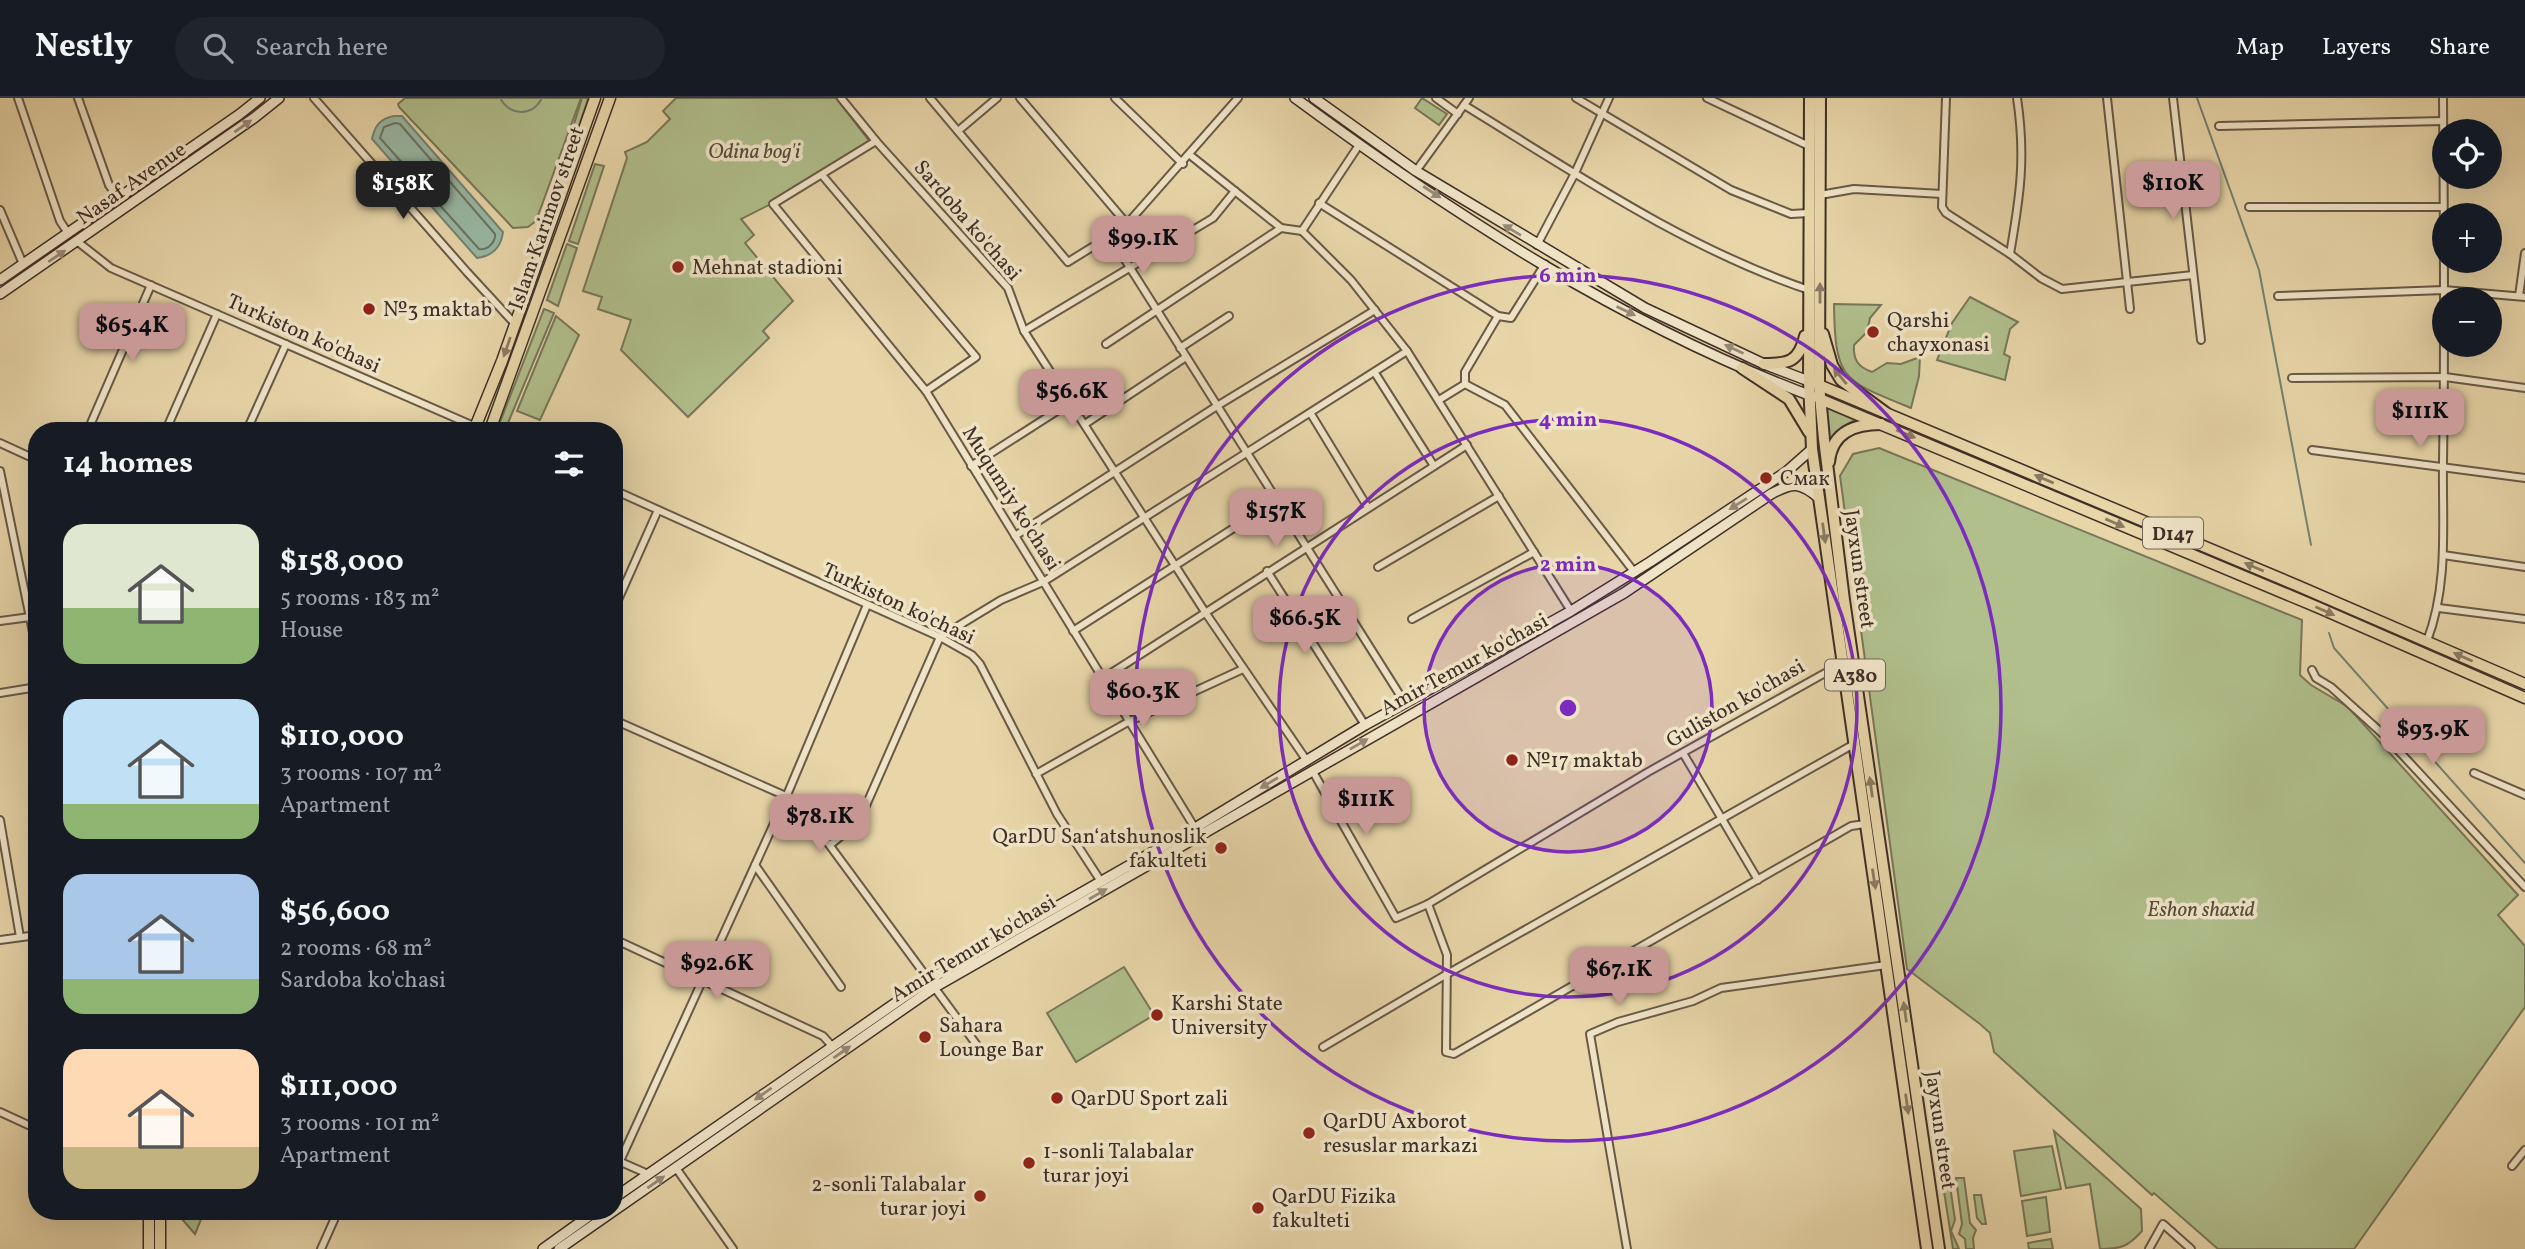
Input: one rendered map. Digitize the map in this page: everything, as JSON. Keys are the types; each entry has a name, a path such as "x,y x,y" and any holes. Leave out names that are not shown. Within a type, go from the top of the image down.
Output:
{"highway":[{"name":"Jayxun street","path":"1810,98 1809,290 1814,320"},
{"name":"Jayxun street","path":"1820,98 1820,195 1814,320 1815,397 1900,972 1906,1059"},
{"path":"1764,364 1782,364 1800,354 1814,320"},
{"path":"1814,320 1841,380 1886,413"},
{"path":"1742,368 1789,398 1811,436"},
{"name":"Jayxun street","path":"1815,397 1812,449 1865,824 1887,970 1906,1059 1931,1234 1939,1249"},
{"path":"1828,479 1830,454 1839,438 1850,428 1881,424"},
{"path":"1887,970 1900,972"},
{"name":"Jayxun street","path":"1927,1249 1931,1234"}],"main road":[{"name":"Nasaf Avenue","path":"0,280 260,98"},
{"name":"Nasaf Avenue","path":"0,294 78,242 279,98"},
{"name":"Islam Karimov street","path":"480,422 595,98"},
{"name":"Islam Karimov street","path":"493,422 610,98"},
{"path":"1295,98 1359,145 1416,171 1645,308 1764,364 1814,383"},
{"path":"1314,98 1388,158 1545,264 1612,304 1742,368 1815,397"},
{"path":"572,162 584,167"},
{"name":"D147","path":"1814,383 2525,684"},
{"name":"D147","path":"1815,397 2305,602 2525,698"},
{"name":"Amir Temur ko'chasi","path":"623,1192 832,1046 1100,880 1195,828 1365,725 1634,573 1786,472 1805,458 1812,449"},
{"name":"Amir Temur ko'chasi","path":"623,1205 933,983 1624,593 1718,528 1785,487 1804,486 1818,498"},
{"path":"1307,761 1312,770"},
{"path":"149,1220 149,1249"},
{"path":"160,1220 160,1249"},
{"path":"543,1249 583,1220"},
{"name":"Amir Temur ko'chasi","path":"559,1249 601,1220"}],"street":[{"path":"18,98 60,221 68,233"},
{"path":"78,98 108,185 119,199"},
{"path":"314,98 515,324"},
{"name":"Sardoba ko'chasi","path":"841,98 1008,288 1024,331 1113,472 1242,668 1307,761"},
{"path":"930,98 1068,262 1127,224 1238,98"},
{"path":"958,131 997,98"},
{"path":"1020,98 1127,224"},
{"path":"1115,98 1182,164"},
{"path":"1436,98 1458,114"},
{"path":"1576,98 1731,190 1791,214 1809,213"},
{"path":"1537,245 1575,173 1609,98"},
{"path":"1707,98 1809,146"},
{"path":"1946,98 1942,194 1942,207 1946,213 2010,254 2041,278 2062,289 2193,275"},
{"path":"2010,254 2020,194 2023,148 2017,98"},
{"path":"2106,98 2130,309"},
{"path":"2173,98 2201,340"},
{"path":"2443,98 2443,119"},
{"path":"1416,171 1466,101 1575,173 1692,241 1763,275 1809,290"},
{"path":"2219,126 2432,121"},
{"path":"876,141 822,175 976,357 926,391"},
{"path":"1302,231 1359,145"},
{"path":"1190,155 1281,228 1302,231 1351,280 1407,351 1571,611"},
{"name":"Muqumiy ko'chasi","path":"822,175 773,204 926,391 1195,828"},
{"path":"1820,195 1854,189 1942,194"},
{"path":"1024,331 1213,218 1236,191"},
{"path":"1319,203 1498,316 1511,318 1545,264"},
{"path":"2249,208 2432,207"},
{"path":"0,211 23,264"},
{"path":"1106,344 1281,228"},
{"path":"1110,236 1405,703"},
{"name":"Turkiston ko'chasi","path":"78,242 111,268 461,422"},
{"path":"2502,294 2522,296 2525,253"},
{"path":"91,422 151,285"},
{"path":"2278,296 2432,290"},
{"path":"1015,536 1217,406 1375,310"},
{"path":"170,422 217,314"},
{"path":"1180,348 1229,316"},
{"path":"1465,384 1465,372 1498,316"},
{"path":"251,422 286,344"},
{"path":"830,845 857,823 864,810 940,637 1001,600 1043,582 1407,351"},
{"path":"1085,425 1186,357"},
{"path":"2427,641 2439,608 2443,555 2445,357"},
{"path":"1376,373 1434,466"},
{"path":"2292,378 2445,377 2525,388"},
{"path":"1439,400 1465,384"},
{"path":"1465,384 1505,405 1634,573"},
{"path":"971,466 1071,402"},
{"path":"1311,414 1367,506"},
{"path":"0,443 28,456"},
{"path":"1102,679 1467,444"},
{"path":"2312,450 2525,478"},
{"path":"0,471 28,608"},
{"name":"Turkiston ko'chasi","path":"623,495 940,637 972,655 1057,814 1100,880"},
{"path":"1378,567 1499,496"},
{"path":"1073,631 1276,501"},
{"path":"623,590 658,510"},
{"path":"0,524 10,523"},
{"path":"1412,619 1534,552"},
{"path":"2443,555 2525,567"},
{"path":"1267,571 1365,725"},
{"path":"623,1148 704,980 867,605"},
{"path":"2439,608 2525,619"},
{"path":"0,621 28,617"},
{"name":"Guliston ko'chasi","path":"1312,770 1396,918 1428,904 1683,753 1843,663"},
{"path":"1036,774 1128,722 1242,668"},
{"path":"2312,670 2316,678 2331,687 2384,735 2525,887"},
{"path":"0,693 28,688"},
{"path":"623,724 787,794 797,801 979,1048"},
{"path":"1323,1047 1720,818 1854,744"},
{"path":"1683,753 1758,880"},
{"path":"2474,772 2525,795"},
{"path":"0,820 20,937"},
{"path":"1428,904 1447,955 1446,1052 1454,1054 1851,826 1865,824"},
{"path":"755,865 841,987"},
{"path":"0,940 28,936"},
{"path":"623,943 823,1036 832,1046"},
{"path":"1627,1249 1590,1034 1618,1022 1693,1001 1721,988 1887,970"},
{"path":"0,1112 28,1125"},
{"path":"2512,1166 2525,1150"},
{"path":"623,1163 648,1174"},
{"path":"676,1168 733,1249"},
{"path":"321,1249 334,1220"},
{"path":"2149,1249 2163,1224 2191,1249"}],"green space":[{"path":"405,98 581,98 536,221 528,227 513,228 399,107 398,104"},
{"path":"582,98 588,98 546,225 542,228"},
{"name":"Mehnat stadioni","path":"676,98 836,98 870,142 775,202 741,219 754,235 745,243 793,301 763,331 769,338 688,417 621,350 631,320 598,309 602,297 583,291 627,158 625,152 647,142 670,119 663,111"},
{"path":"1422,98 1447,114 1439,125 1415,108"},
{"path":"595,164 604,166 578,244 569,241"},
{"path":"567,244 577,248 558,306 547,300"},
{"path":"1970,297 2018,322 2010,329 2004,354 2010,357 2005,380 1937,360 1952,323"},
{"path":"1834,304 1881,305 1870,318 1867,332 1854,345 1854,355 1863,368 1872,372 1887,363 1901,364 1920,357 1919,376 1911,408 1870,391 1847,374 1837,349"},
{"path":"544,309 554,313 508,422 500,422"},
{"path":"556,316 579,335 540,420 517,411"},
{"path":"1825,407 1855,420 1842,427 1828,445"},
{"name":"Eshon shaxid","path":"1879,448 2302,620 2300,675 2311,685 2348,707 2518,895 2498,915 2525,946 2525,1007 2354,1249 2218,1249 2154,1193 2152,1195 1994,1052 1990,1033 1907,969 1840,476 1853,454"},
{"path":"1124,967 1154,1015 1076,1062 1047,1013"},
{"path":"2054,1131 2141,1209 2142,1231 2128,1244 2118,1248 2100,1249 2090,1184 2066,1188"},
{"path":"2052,1146 2061,1189 2021,1196 2014,1151"},
{"path":"1946,1158 1955,1220 1951,1231 1959,1249 1953,1249 1939,1159"},
{"path":"1956,1178 1964,1178 1970,1223 1976,1230 1973,1238 1974,1249 1966,1249 1965,1239 1959,1234 1962,1224"},
{"path":"1974,1195 1981,1195 1986,1224 1982,1224 1977,1218"},
{"path":"2046,1197 2050,1232 2027,1236 2022,1201"},
{"path":"183,1220 201,1220 195,1234"},
{"path":"2051,1239 2053,1249 2029,1249 2028,1243"}],"water":[{"path":"394,116 402,116 503,232 498,247 491,253 477,258 372,139 379,123"}],"waterway":[{"path":"500,98 509,108 521,112 533,109 542,98"},
{"path":"2197,98 2259,270 2311,545"},
{"path":"2329,633 2334,648 2525,863"}],"place":[{"name":"Mehnat stadioni","path":"678,267"},
{"name":"№3 maktab","path":"369,309"},
{"name":"Qarshi chayxonasi","path":"1873,332"},
{"name":"Смак","path":"1766,478"},
{"name":"№17 maktab","path":"1512,760"},
{"name":"QarDU San‘atshunoslik fakulteti","path":"1221,848"},
{"name":"Karshi State University","path":"1157,1015"},
{"name":"Sahara Lounge Bar","path":"925,1037"},
{"name":"QarDU Sport zali","path":"1057,1098"},
{"name":"QarDU Axborot resuslar markazi","path":"1309,1133"},
{"name":"1-sonli Talabalar turar joyi","path":"1029,1163"},
{"name":"2-sonli Talabalar turar joyi","path":"980,1196"},
{"name":"QarDU Fizika fakulteti","path":"1258,1208"}],"park label":[{"name":"Odina bog'i","path":"754,151"}]}
